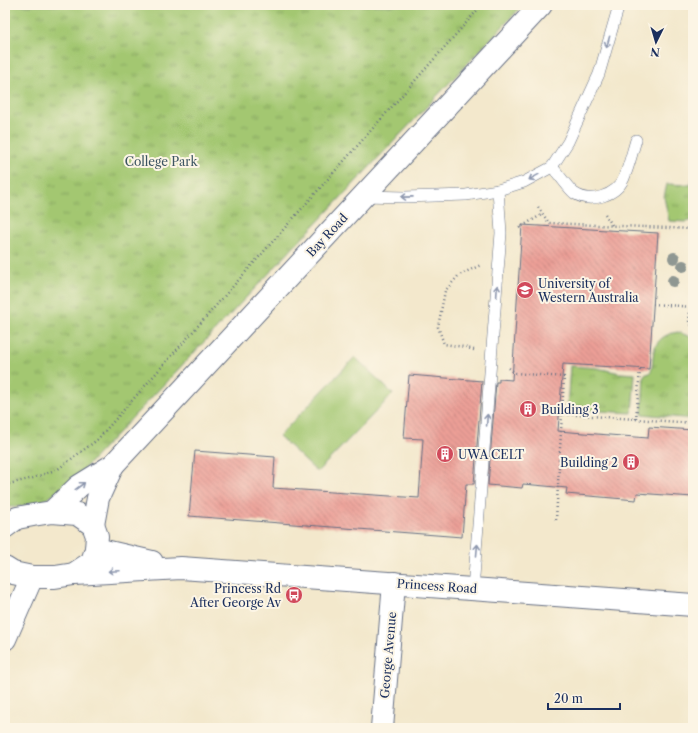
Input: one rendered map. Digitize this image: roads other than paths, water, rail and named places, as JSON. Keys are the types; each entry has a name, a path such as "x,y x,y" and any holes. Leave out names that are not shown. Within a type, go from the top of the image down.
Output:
{"street":[{"name":"Bay Road","path":"52,512 79,486 113,465 541,5"},
{"name":"Bay Road","path":"93,525 98,498 113,465"},
{"path":"9,521 52,512 77,514 93,525 97,536 96,549 92,562 74,574"},
{"name":"Princess Road","path":"96,549 181,568"},
{"name":"Princess Road","path":"5,568 13,573 32,577 54,577 74,574 181,568 693,605"},
{"path":"5,639 32,577"},
{"name":"George Avenue","path":"382,728 394,583"}],"lane":[{"path":"363,196 406,197 466,195 498,190 524,182 552,166 568,142 599,74 619,5"},
{"path":"552,166 574,193 595,199 610,194 623,180 636,140"},
{"path":"473,589 501,232 498,190"}],"place":[{"name":"University of Western Australia","path":"525,290"},
{"name":"Building 3","path":"528,409"},
{"name":"UWA CELT","path":"445,454"},
{"name":"Building 2","path":"631,462"},
{"name":"Princess Rd After George Av","path":"294,595"}],"park label":[{"name":"College Park","path":"161,161"}]}
